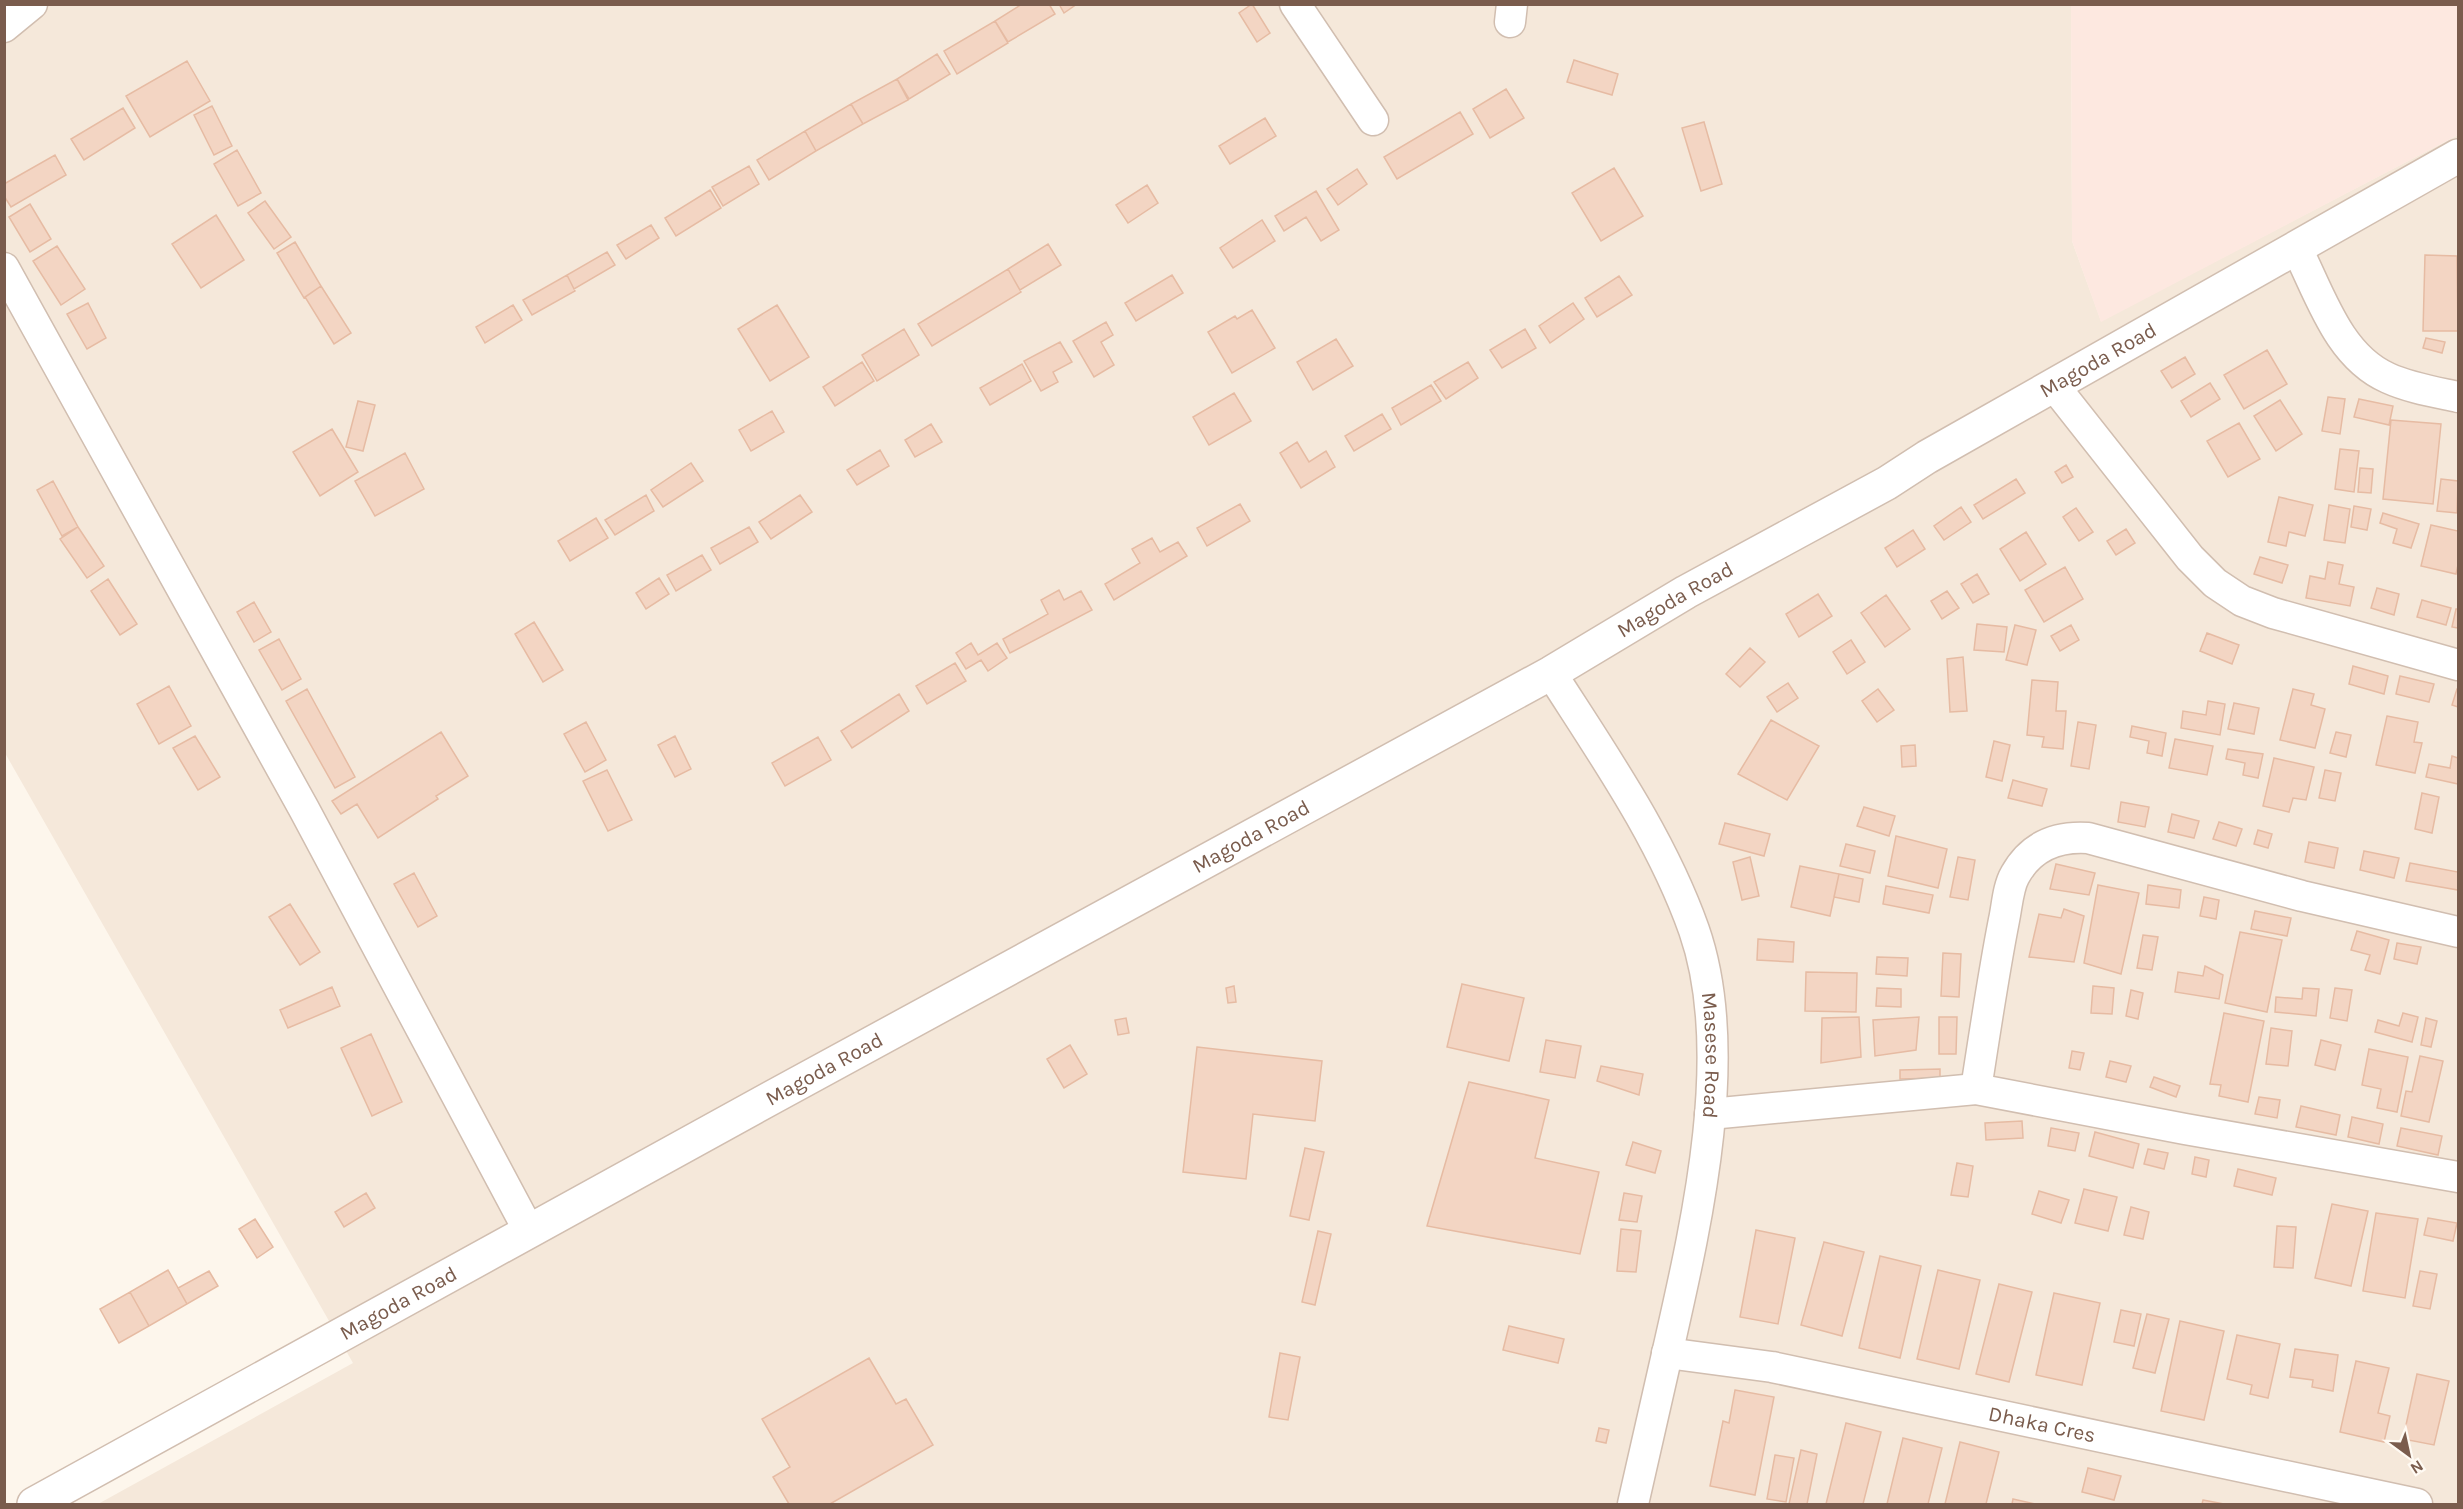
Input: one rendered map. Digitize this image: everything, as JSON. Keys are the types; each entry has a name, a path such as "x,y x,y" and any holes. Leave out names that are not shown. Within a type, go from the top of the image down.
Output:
{"street":[{"path":"4,27 32,4"},
{"path":"1295,4 1374,120"},
{"name":"Magoda Road","path":"34,1504 1274,822 1551,673 1686,592 1887,483 1927,457 2055,387 2458,156"},
{"path":"2297,249 2344,342 2363,361 2385,377 2458,397"},
{"path":"4,268 304,809 530,1231"},
{"path":"2055,387 2190,558 2215,583 2242,601 2273,613 2458,664"},
{"name":"Masese Road","path":"1551,673 1642,817 1669,867 1695,932 1707,988 1713,1051 1710,1114 1687,1263 1633,1504"},
{"path":"1976,1089 1994,973 2013,877 2028,857 2048,844 2067,837 2088,838 2302,896 2458,932"},
{"path":"1710,1114 1976,1089 2174,1127 2458,1177"},
{"name":"Dhaka Cres","path":"1667,1353 1772,1367 2417,1504"}],"shaded area":[{"path":"4,5 2071,5 2072,241 2101,321 2458,135 2458,1504 98,1504 353,1363 5,753"},
{"path":"2071,5 2458,5 2458,135 2101,322 2072,241"}],"building":[{"path":"1022,4 1049,4 1055,14 1008,42 995,21"},
{"path":"1059,4 1077,4 1064,13"},
{"path":"1252,4 1270,33 1257,42 1239,13"},
{"path":"995,21 1008,43 957,74 944,51"},
{"path":"937,54 950,74 909,99 897,79"},
{"path":"1574,60 1618,74 1612,95 1567,82"},
{"path":"187,61 210,101 150,137 126,96"},
{"path":"897,79 908,100 863,124 851,104"},
{"path":"1506,89 1524,118 1490,138 1473,109"},
{"path":"851,104 863,124 816,151 805,131"},
{"path":"212,106 232,146 214,155 194,115"},
{"path":"123,108 135,128 84,160 71,139"},
{"path":"1460,112 1473,134 1397,179 1384,157"},
{"path":"1265,118 1276,136 1230,164 1219,146"},
{"path":"1704,122 1722,184 1701,191 1682,128"},
{"path":"805,131 816,151 769,180 757,160"},
{"path":"237,150 261,193 238,206 214,164"},
{"path":"55,155 66,175 11,207 4,196 4,184"},
{"path":"749,166 759,184 723,206 712,187"},
{"path":"1614,168 1643,216 1601,241 1572,193"},
{"path":"1357,169 1367,184 1338,205 1327,189"},
{"path":"1147,185 1158,203 1128,223 1116,205"},
{"path":"710,190 721,208 676,236 665,218"},
{"path":"1316,191 1339,230 1321,241 1306,217 1284,231 1275,216"},
{"path":"265,201 291,237 274,249 248,213"},
{"path":"30,204 51,239 30,252 9,217"},
{"path":"216,215 244,260 201,288 172,244"},
{"path":"1262,220 1275,241 1233,268 1220,248"},
{"path":"651,225 659,238 626,259 617,245"},
{"path":"295,242 321,286 304,298 277,253"},
{"path":"1048,244 1061,265 1020,290 1008,269"},
{"path":"57,246 85,289 61,305 33,261"},
{"path":"607,252 615,265 574,289 567,275"},
{"path":"2425,255 2457,256 2458,331 2423,331"},
{"path":"1008,269 1021,292 932,346 918,324"},
{"path":"567,275 575,291 532,315 523,300"},
{"path":"1172,275 1183,293 1136,321 1125,303"},
{"path":"1619,276 1632,295 1597,317 1585,298"},
{"path":"321,286 351,333 334,344 305,297"},
{"path":"88,303 106,338 87,349 67,314"},
{"path":"1573,303 1584,319 1550,343 1539,326"},
{"path":"513,305 522,320 485,343 476,327"},
{"path":"777,305 809,357 770,381 738,329"},
{"path":"1252,310 1275,348 1232,373 1208,332 1235,316 1237,319"},
{"path":"1106,322 1113,335 1101,342 1114,365 1094,377 1073,341"},
{"path":"904,329 919,355 877,381 862,355"},
{"path":"1525,329 1536,348 1502,368 1490,350"},
{"path":"2426,338 2445,342 2442,353 2423,348"},
{"path":"1336,339 1353,366 1313,390 1297,362"},
{"path":"1060,342 1072,362 1053,372 1058,382 1041,391 1024,361"},
{"path":"2267,350 2287,384 2244,409 2224,375"},
{"path":"2185,357 2195,374 2172,388 2161,371"},
{"path":"862,362 874,381 835,406 823,387"},
{"path":"1468,362 1478,378 1446,399 1434,382"},
{"path":"1022,364 1031,381 990,405 980,388"},
{"path":"2210,383 2220,399 2191,417 2181,401"},
{"path":"1431,385 1441,401 1401,425 1392,408"},
{"path":"1234,393 1251,421 1209,445 1193,417"},
{"path":"2328,397 2345,399 2340,434 2322,431"},
{"path":"2359,399 2393,406 2389,425 2354,417"},
{"path":"2280,400 2302,434 2276,451 2254,416"},
{"path":"358,401 375,405 363,451 346,447"},
{"path":"772,411 784,432 751,451 739,430"},
{"path":"1382,414 1391,429 1354,451 1345,436"},
{"path":"2391,420 2441,424 2433,504 2383,499"},
{"path":"2239,423 2260,459 2228,477 2207,441"},
{"path":"931,424 942,442 915,457 905,440"},
{"path":"332,429 358,472 320,496 293,452"},
{"path":"1297,442 1309,462 1326,451 1335,467 1301,488 1280,453"},
{"path":"2340,449 2359,451 2354,492 2335,489"},
{"path":"880,450 889,466 857,485 847,470"},
{"path":"405,453 424,489 375,516 355,481"},
{"path":"691,463 703,481 663,507 651,490"},
{"path":"2066,465 2073,477 2062,483 2055,472"},
{"path":"2360,468 2373,469 2371,493 2358,492"},
{"path":"2016,479 2025,493 1983,519 1974,505"},
{"path":"2441,479 2458,481 2457,513 2437,511"},
{"path":"53,481 78,527 62,536 37,490"},
{"path":"646,495 654,511 615,535 605,520"},
{"path":"800,495 812,512 771,539 759,522"},
{"path":"2279,497 2313,505 2305,536 2289,532 2286,546 2268,542"},
{"path":"1240,504 1250,521 1207,546 1197,528"},
{"path":"2329,505 2350,509 2345,543 2324,540"},
{"path":"2354,506 2371,509 2367,530 2351,527"},
{"path":"1961,507 1971,522 1944,540 1934,526"},
{"path":"2076,508 2093,532 2079,541 2063,517"},
{"path":"2383,513 2419,524 2411,548 2393,543 2397,529 2380,523"},
{"path":"596,518 608,538 570,561 558,541"},
{"path":"2431,525 2458,531 2456,574 2421,566"},
{"path":"78,527 104,566 87,578 60,539"},
{"path":"749,527 758,542 720,564 711,548"},
{"path":"2126,529 2135,543 2116,555 2107,541"},
{"path":"1913,530 1925,549 1897,567 1885,548"},
{"path":"2026,532 2046,564 2020,581 2000,549"},
{"path":"1152,538 1160,552 1178,542 1187,556 1114,600 1105,584 1140,563 1132,549"},
{"path":"702,555 711,570 676,591 667,575"},
{"path":"2260,557 2288,565 2282,583 2254,574"},
{"path":"2328,562 2343,565 2339,584 2354,587 2350,606 2306,598 2310,576 2325,579"},
{"path":"2065,567 2083,599 2044,622 2025,590"},
{"path":"1977,574 1989,594 1973,603 1961,584"},
{"path":"659,578 669,594 646,609 636,593"},
{"path":"108,579 137,624 120,635 91,591"},
{"path":"2377,588 2399,594 2394,615 2371,608"},
{"path":"1059,590 1064,600 1081,591 1092,610 1010,653 1003,639 1048,614 1041,600"},
{"path":"1947,591 1959,608 1942,619 1931,601"},
{"path":"1818,594 1832,616 1799,637 1786,614"},
{"path":"1886,595 1910,629 1885,647 1861,613"},
{"path":"2422,600 2451,608 2446,625 2417,617"},
{"path":"254,602 271,632 254,642 237,612"},
{"path":"2456,609 2458,609 2458,628 2452,627"},
{"path":"534,622 563,670 543,682 515,634"},
{"path":"1977,624 2007,627 2004,652 1974,650"},
{"path":"2015,625 2036,630 2027,665 2006,660"},
{"path":"2071,625 2079,640 2060,651 2051,636"},
{"path":"2207,633 2239,645 2232,664 2200,651"},
{"path":"279,639 301,679 282,690 259,650"},
{"path":"1851,640 1865,662 1847,674 1833,652"},
{"path":"971,643 978,655 997,643 1007,658 988,671 981,660 966,669 956,653"},
{"path":"1750,648 1765,662 1740,687 1726,674"},
{"path":"1963,657 1967,711 1950,712 1947,659"},
{"path":"955,663 966,681 927,704 916,686"},
{"path":"2353,666 2388,676 2384,694 2349,684"},
{"path":"2400,676 2434,684 2429,702 2396,694"},
{"path":"2032,680 2058,682 2056,711 2066,711 2063,749 2042,747 2044,737 2027,735"},
{"path":"1788,683 1798,698 1777,712 1767,697"},
{"path":"169,686 191,726 159,744 137,704"},
{"path":"307,689 355,777 335,788 286,701"},
{"path":"1878,689 1894,710 1877,722 1862,701"},
{"path":"2293,689 2314,694 2311,705 2325,709 2315,748 2280,740"},
{"path":"2458,689 2458,707 2452,705"},
{"path":"899,694 909,711 852,748 841,731"},
{"path":"2208,701 2225,704 2220,735 2181,728 2183,711 2206,715"},
{"path":"2234,703 2259,708 2254,734 2228,729"},
{"path":"2387,716 2418,722 2414,742 2422,743 2415,773 2376,765"},
{"path":"1771,720 1819,746 1787,800 1738,774"},
{"path":"586,722 606,760 585,772 564,734"},
{"path":"2078,722 2096,725 2089,769 2071,766"},
{"path":"2132,726 2166,733 2162,756 2147,753 2149,741 2130,737"},
{"path":"441,732 468,776 436,796 438,799 378,838 357,804 341,814 332,801"},
{"path":"2336,732 2351,735 2346,757 2330,753"},
{"path":"195,736 220,777 198,790 173,748"},
{"path":"675,736 691,769 675,777 658,745"},
{"path":"818,737 831,760 785,786 772,763"},
{"path":"2175,739 2213,746 2207,775 2169,768"},
{"path":"1994,741 2010,745 2002,781 1986,777"},
{"path":"1915,745 1916,766 1902,767 1901,746"},
{"path":"2228,749 2263,754 2258,778 2243,775 2245,763 2226,759"},
{"path":"2452,756 2458,758 2458,784 2426,777 2429,764 2450,768"},
{"path":"2274,758 2314,767 2306,800 2293,798 2289,812 2263,806"},
{"path":"607,770 632,820 608,831 583,781"},
{"path":"2325,770 2341,773 2335,801 2319,798"},
{"path":"2013,780 2047,789 2042,806 2008,798"},
{"path":"2422,793 2439,797 2432,833 2415,829"},
{"path":"2121,802 2149,807 2145,827 2118,822"},
{"path":"1864,807 1895,816 1889,836 1857,826"},
{"path":"2172,814 2199,821 2194,838 2168,832"},
{"path":"2219,822 2242,829 2236,846 2213,839"},
{"path":"1725,823 1770,834 1764,856 1719,844"},
{"path":"2258,830 2272,834 2268,848 2254,844"},
{"path":"1896,836 1947,849 1938,888 1888,876"},
{"path":"2309,842 2338,848 2334,868 2305,862"},
{"path":"1846,844 1875,851 1870,873 1840,866"},
{"path":"2364,851 2399,858 2394,878 2360,870"},
{"path":"1750,857 1759,896 1742,900 1733,862"},
{"path":"1958,857 1975,860 1968,900 1950,897"},
{"path":"2410,863 2458,872 2458,890 2406,881"},
{"path":"2056,864 2095,873 2089,895 2050,889"},
{"path":"1800,866 1839,874 1830,916 1791,907"},
{"path":"414,873 437,916 418,927 394,884"},
{"path":"1839,874 1863,879 1859,902 1834,897"},
{"path":"2098,885 2139,893 2121,974 2084,963"},
{"path":"2148,885 2181,890 2179,908 2146,904"},
{"path":"1886,886 1933,895 1929,913 1883,904"},
{"path":"2204,897 2219,900 2216,919 2200,916"},
{"path":"290,904 320,952 300,965 269,917"},
{"path":"2064,909 2084,916 2074,962 2029,957 2039,914 2061,918"},
{"path":"2255,911 2291,918 2287,936 2251,929"},
{"path":"2357,931 2389,940 2380,974 2365,970 2370,955 2351,950"},
{"path":"2240,932 2282,940 2267,1012 2225,1003"},
{"path":"2143,935 2158,937 2152,970 2137,968"},
{"path":"1758,939 1794,942 1793,962 1757,960"},
{"path":"2397,943 2421,947 2417,964 2394,959"},
{"path":"1943,953 1961,954 1959,997 1941,996"},
{"path":"1877,957 1908,958 1907,976 1876,974"},
{"path":"2205,966 2223,975 2219,999 2175,992 2178,972 2203,976"},
{"path":"1806,972 1857,973 1856,1012 1805,1011"},
{"path":"1462,984 1524,998 1509,1061 1447,1047"},
{"path":"1234,986 1236,1002 1228,1003 1226,988"},
{"path":"2093,986 2114,988 2112,1014 2091,1013"},
{"path":"332,987 340,1006 288,1028 280,1010"},
{"path":"1877,988 1901,989 1901,1007 1876,1006"},
{"path":"2303,988 2319,989 2316,1016 2275,1012 2276,997 2302,999"},
{"path":"2335,988 2352,990 2347,1021 2330,1018"},
{"path":"2131,990 2143,993 2138,1019 2126,1016"},
{"path":"2224,1013 2264,1021 2248,1102 2219,1096 2221,1085 2210,1084"},
{"path":"2403,1013 2418,1017 2412,1042 2375,1032 2378,1020 2399,1026"},
{"path":"1859,1017 1861,1057 1821,1063 1822,1018"},
{"path":"1919,1017 1916,1050 1875,1056 1873,1020"},
{"path":"1939,1017 1957,1017 1956,1054 1939,1054"},
{"path":"1126,1018 1129,1033 1118,1035 1115,1020"},
{"path":"2426,1018 2437,1021 2431,1047 2421,1045"},
{"path":"2271,1028 2292,1031 2288,1066 2266,1064"},
{"path":"371,1034 402,1102 372,1116 341,1048"},
{"path":"1546,1040 1581,1046 1575,1078 1540,1072"},
{"path":"2321,1040 2341,1045 2335,1070 2315,1065"},
{"path":"1070,1045 1087,1074 1064,1088 1047,1059"},
{"path":"1197,1047 1322,1061 1315,1121 1253,1114 1246,1179 1183,1172"},
{"path":"2369,1049 2408,1057 2397,1112 2377,1108 2381,1089 2362,1085"},
{"path":"2072,1051 2084,1053 2080,1070 2069,1068"},
{"path":"2420,1056 2443,1061 2429,1122 2401,1116 2406,1091 2412,1092"},
{"path":"2110,1061 2131,1066 2126,1082 2106,1077"},
{"path":"1601,1066 1643,1074 1639,1095 1597,1081"},
{"path":"1940,1069 1940,1078 1900,1079 1900,1070"},
{"path":"2154,1077 2180,1086 2176,1097 2150,1087"},
{"path":"1469,1082 1549,1100 1535,1158 1599,1172 1580,1254 1427,1226"},
{"path":"2259,1097 2280,1100 2277,1118 2255,1114"},
{"path":"2301,1106 2340,1115 2336,1135 2296,1127"},
{"path":"2352,1117 2383,1124 2379,1144 2348,1137"},
{"path":"2022,1121 2023,1138 1986,1140 1985,1123"},
{"path":"2051,1128 2079,1133 2075,1151 2048,1146"},
{"path":"2401,1128 2442,1136 2438,1155 2397,1146"},
{"path":"2095,1132 2139,1144 2133,1168 2089,1156"},
{"path":"1633,1142 1661,1151 1655,1173 1626,1165"},
{"path":"1305,1148 1324,1152 1309,1220 1290,1216"},
{"path":"2148,1149 2168,1153 2164,1169 2144,1164"},
{"path":"2195,1157 2209,1160 2206,1177 2192,1174"},
{"path":"1957,1163 1973,1166 1968,1197 1951,1195"},
{"path":"2238,1169 2276,1178 2272,1195 2234,1186"},
{"path":"2084,1189 2117,1197 2108,1231 2075,1223"},
{"path":"2039,1191 2069,1200 2061,1223 2032,1214"},
{"path":"366,1193 375,1208 344,1227 335,1212"},
{"path":"1624,1193 1642,1196 1637,1222 1619,1220"},
{"path":"2332,1204 2368,1211 2351,1286 2315,1278"},
{"path":"2131,1207 2149,1212 2143,1239 2124,1235"},
{"path":"2376,1213 2418,1219 2405,1298 2363,1291"},
{"path":"2428,1218 2457,1223 2453,1241 2424,1235"},
{"path":"255,1219 273,1247 257,1258 239,1229"},
{"path":"2277,1226 2296,1227 2293,1268 2274,1267"},
{"path":"1621,1229 1641,1231 1636,1272 1617,1271"},
{"path":"1756,1230 1795,1238 1778,1324 1740,1317"},
{"path":"1318,1231 1331,1234 1315,1305 1302,1302"},
{"path":"1824,1242 1864,1252 1842,1336 1801,1325"},
{"path":"1880,1256 1921,1266 1900,1358 1859,1348"},
{"path":"168,1270 187,1304 149,1326 130,1292"},
{"path":"1938,1270 1980,1280 1959,1369 1917,1359"},
{"path":"209,1271 218,1286 187,1304 178,1288"},
{"path":"2420,1271 2437,1274 2430,1309 2413,1306"},
{"path":"1999,1284 2032,1292 2009,1382 1976,1374"},
{"path":"130,1292 149,1326 119,1343 100,1309"},
{"path":"2054,1293 2100,1303 2082,1385 2036,1375"},
{"path":"2121,1310 2141,1314 2134,1346 2114,1342"},
{"path":"2147,1314 2169,1319 2155,1373 2133,1368"},
{"path":"2180,1321 2224,1331 2204,1420 2161,1411"},
{"path":"1509,1326 1564,1339 1558,1363 1503,1350"},
{"path":"2237,1335 2280,1344 2268,1398 2250,1394 2252,1385 2227,1379"},
{"path":"2295,1349 2338,1355 2333,1391 2312,1387 2313,1380 2290,1377"},
{"path":"1280,1353 1300,1357 1288,1420 1269,1417"},
{"path":"869,1358 896,1404 906,1399 933,1445 830,1504 789,1504 773,1477 790,1467 762,1419"},
{"path":"2356,1361 2389,1368 2378,1413 2390,1416 2384,1442 2340,1432"},
{"path":"2417,1374 2449,1381 2434,1445 2403,1439"},
{"path":"1735,1390 1774,1397 1755,1495 1710,1486 1723,1421 1729,1423"},
{"path":"1846,1423 1881,1432 1863,1504 1826,1504"},
{"path":"1599,1428 1609,1430 1606,1443 1596,1441"},
{"path":"1903,1438 1942,1448 1928,1504 1887,1504"},
{"path":"1960,1442 1999,1452 1986,1504 1945,1504"},
{"path":"1801,1450 1817,1454 1807,1504 1789,1504"},
{"path":"1775,1455 1794,1458 1786,1502 1767,1499"},
{"path":"2088,1468 2121,1476 2114,1500 2082,1492"},
{"path":"2013,1499 2035,1504 2012,1504"},
{"path":"2203,1500 2224,1504 2202,1504"}]}
